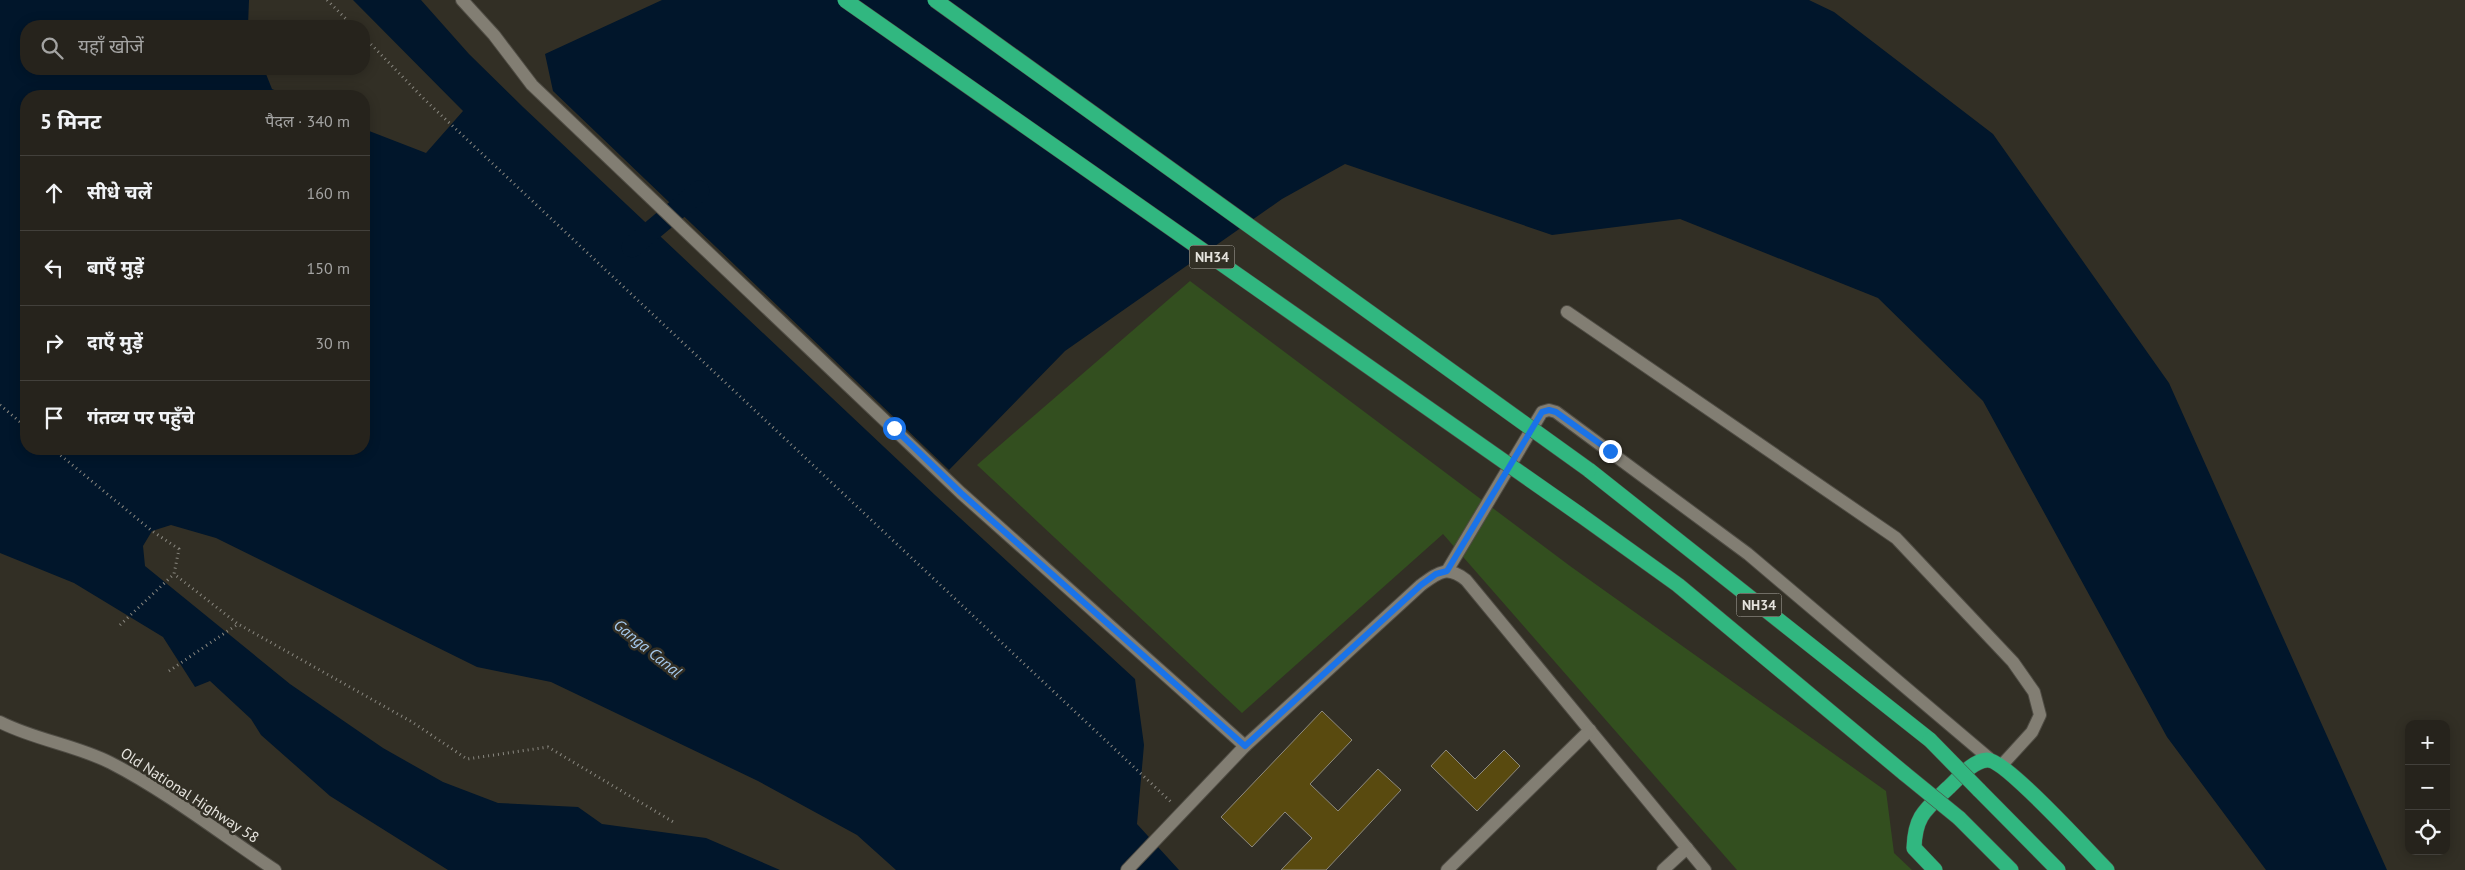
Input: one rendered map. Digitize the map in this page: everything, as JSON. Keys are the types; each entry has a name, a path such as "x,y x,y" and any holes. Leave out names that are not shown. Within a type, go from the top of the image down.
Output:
{"highway":[{"name":"NH34","path":"845,0 1678,585 1959,818 2011,870"},
{"name":"NH34","path":"935,0 1588,470 1930,740 2058,870"},
{"path":"1935,870 1914,848 1915,829 1924,810 1979,761 1996,763 2039,800 2107,870"}],"street":[{"path":"462,0 494,35 532,85 961,493 1245,746"},
{"path":"1447,571 1542,412 1549,410 1556,412 1748,554 1996,763 2032,732 2040,716 2034,692 2013,662 1896,538 1567,312"},
{"path":"1126,870 1245,746 1421,585 1436,574 1447,571 1457,573 1466,580 1705,870"},
{"name":"Old National Highway 58","path":"0,722 22,733 109,762 140,779 275,870"},
{"path":"1447,870 1590,730"},
{"path":"1663,870 1687,848"}],"path":[{"path":"327,0 347,20"},
{"path":"370,44 425,100 1159,790"},
{"path":"0,405 20,422"},
{"path":"60,455 152,531 179,549 174,574 120,626"},
{"path":"174,574 238,624 412,722 467,759 548,747 675,823"},
{"path":"169,671 178,663 238,624"}],"green space":[{"path":"1190,281 1570,566 1886,791 1894,853 1912,870 1737,870 1443,534 1242,713 977,465"}],"water":[{"name":"Ganga Canal","path":"0,0 249,0 248,20 20,20 20,75 266,75 272,89 274,90 20,90 20,455 370,455 370,131 426,153 463,111 353,0 421,0 469,54 523,107 935,495 1135,679 1144,745 1137,824 1179,870 896,870 857,835 758,781 551,682 477,667 216,538 171,525 152,531 143,546 145,566 290,684 383,748 443,782 498,803 578,807 602,824 706,838 780,870 448,870 330,796 261,735 251,719 210,681 195,687 163,637 74,583 0,553"},
{"path":"662,0 1809,0 1834,12 1993,134 2169,383 2387,870 2266,870 2167,737 1983,401 1878,298 1680,219 1552,235 1345,164 1282,199 1065,351 949,470 553,91 545,54"}],"building":[{"path":"1322,711 1352,740 1310,784 1338,811 1378,769 1401,790 1326,870 1281,870 1312,838 1285,812 1252,847 1221,817"},
{"path":"1446,750 1475,779 1504,750 1520,766 1477,811 1431,766"}],"waterway":[{"path":"632,247 699,191"}],"route":[{"path":"894,428 961,493 1245,746 1421,585 1436,574 1447,571 1542,412 1549,410 1556,412 1610,451"}]}
